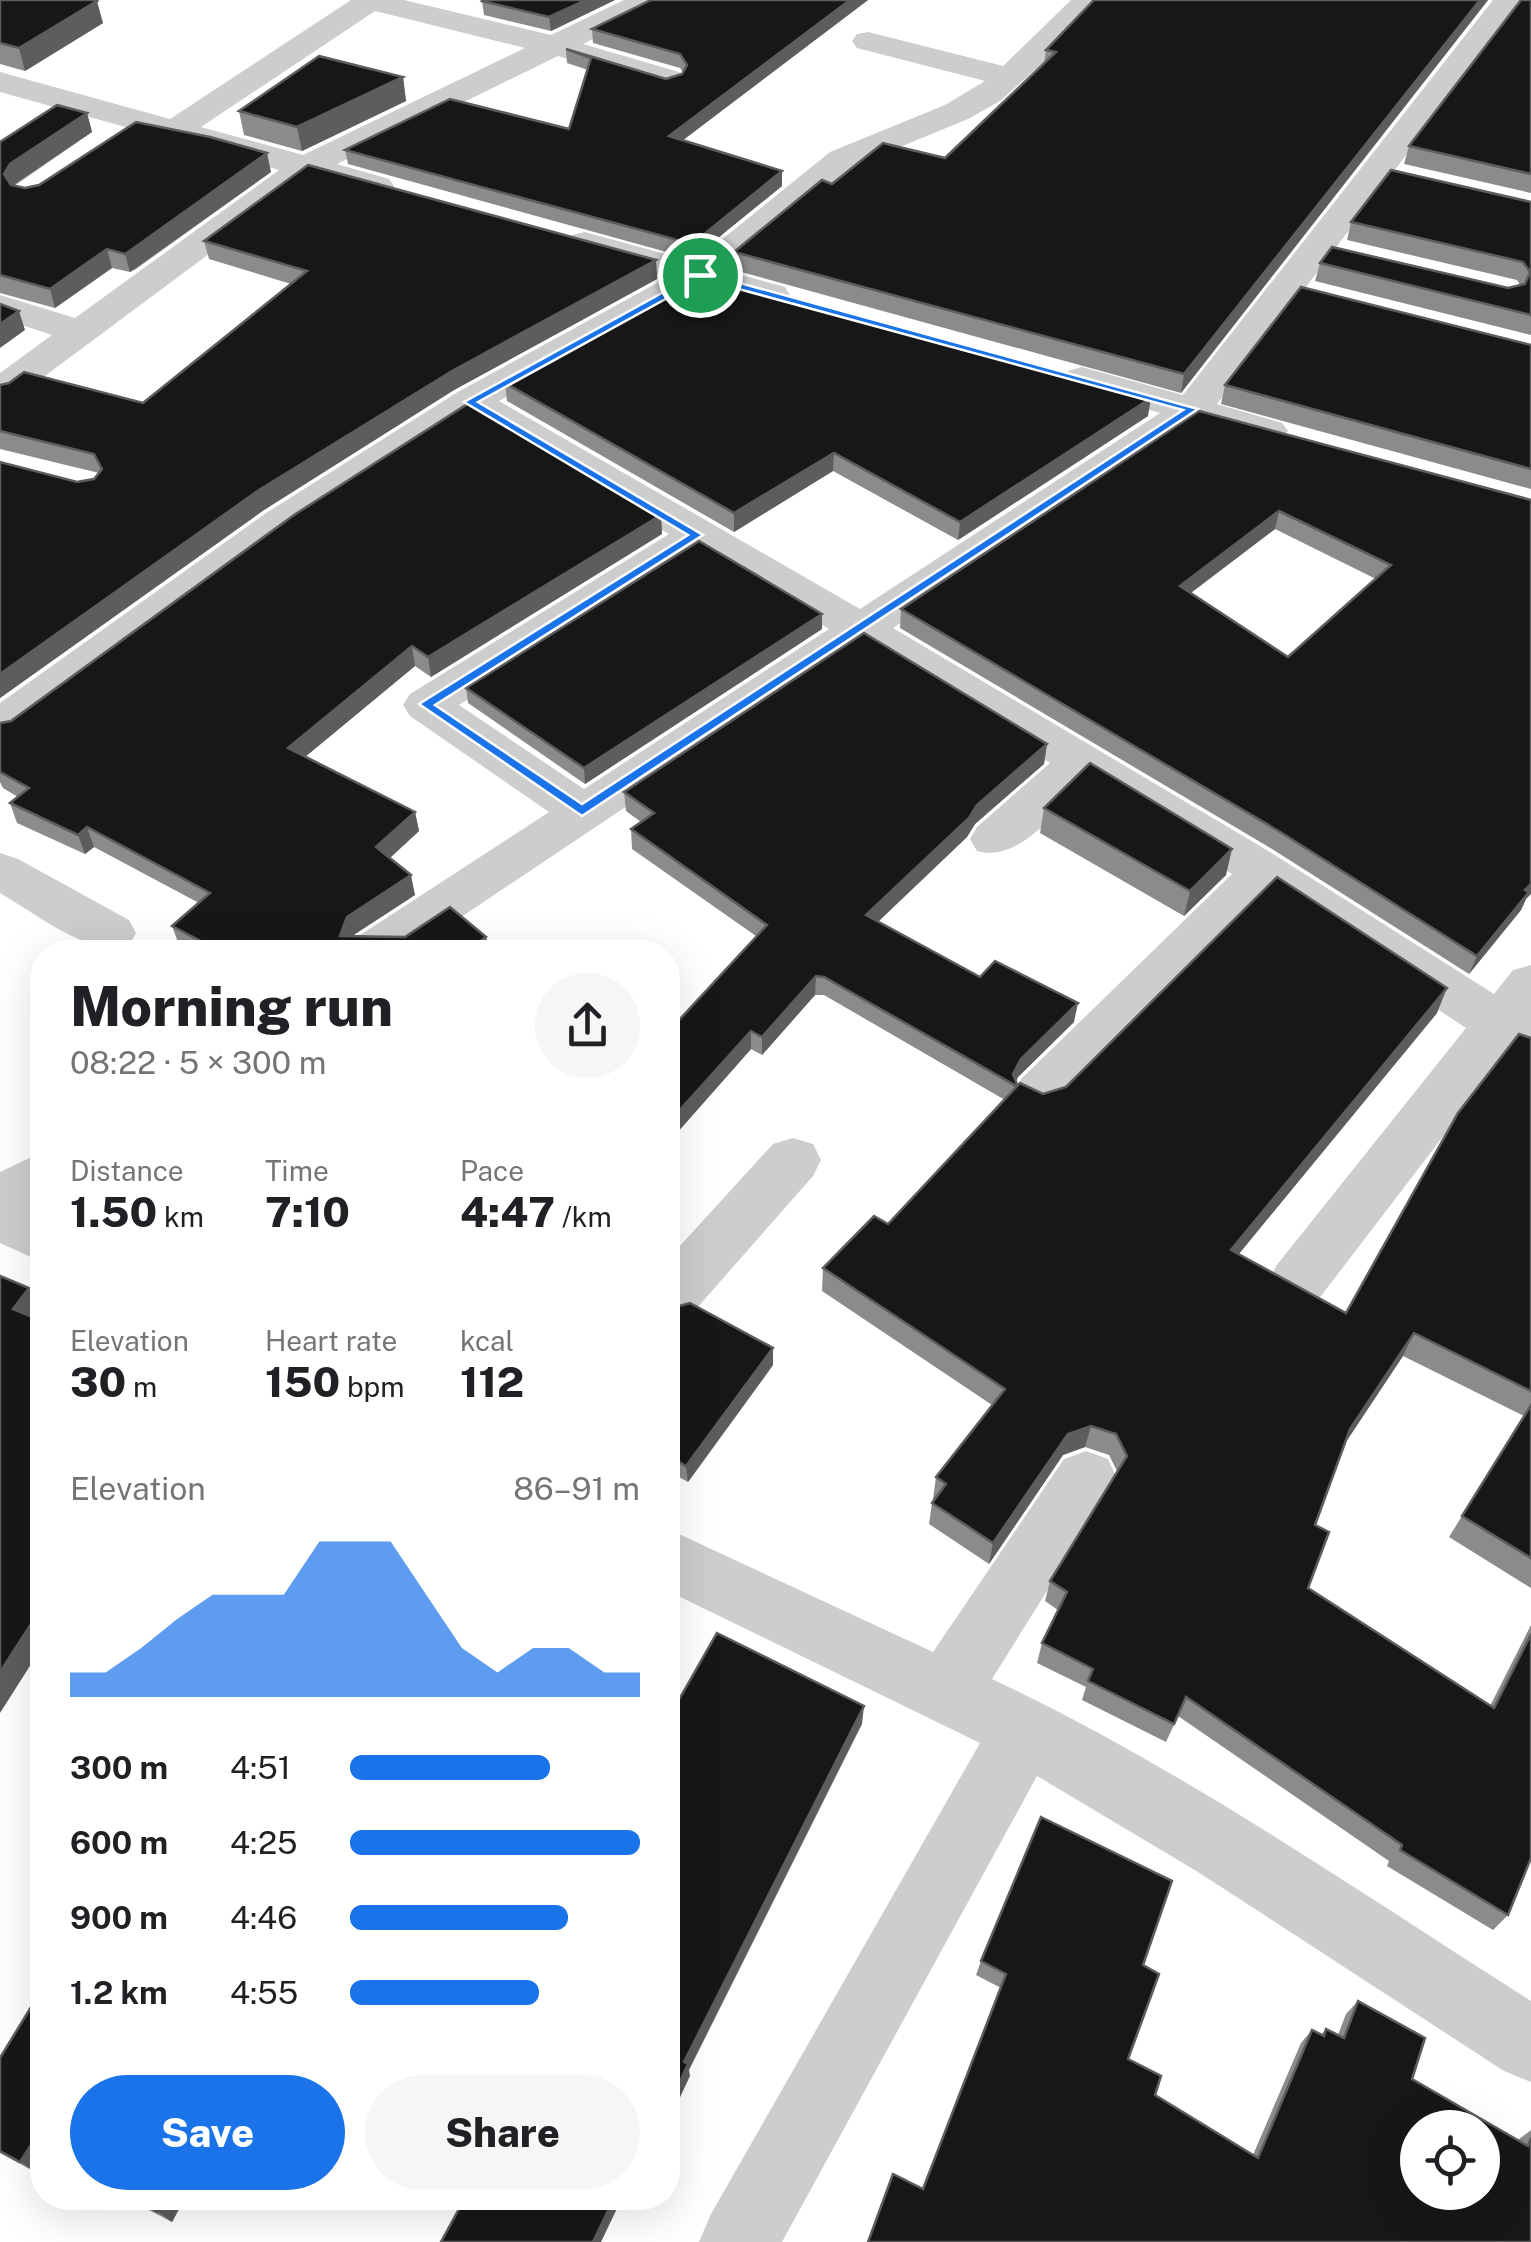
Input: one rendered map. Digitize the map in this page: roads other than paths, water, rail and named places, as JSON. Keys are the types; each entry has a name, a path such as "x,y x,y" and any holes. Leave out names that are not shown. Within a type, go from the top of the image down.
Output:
{"street":[{"path":"0,390 305,167 648,0"},
{"path":"0,726 280,522 470,402 700,275 842,159 974,103 1088,0"},
{"path":"390,940 1192,409 1306,293 1397,177 1509,0"},
{"path":"108,141 157,125 370,2 554,45 668,79"},
{"path":"868,41 1008,76"},
{"path":"0,82 418,198"},
{"path":"550,234 814,307"},
{"path":"0,306 80,332"},
{"path":"1041,368 1304,442"},
{"path":"470,402 861,628 1265,872 1521,1017 1296,1283"},
{"path":"582,811 426,704 697,535"},
{"path":"994,840 1081,762"},
{"path":"0,872 110,934"},
{"path":"1040,1094 1265,872"},
{"path":"680,1286 793,1160"},
{"path":"0,1200 30,1182"},
{"path":"0,1216 30,1232"},
{"path":"945,1692 1086,1479"},
{"path":"680,1565 1025,1730 1223,1846 1531,2044"},
{"path":"739,2242 1025,1730"}]}
